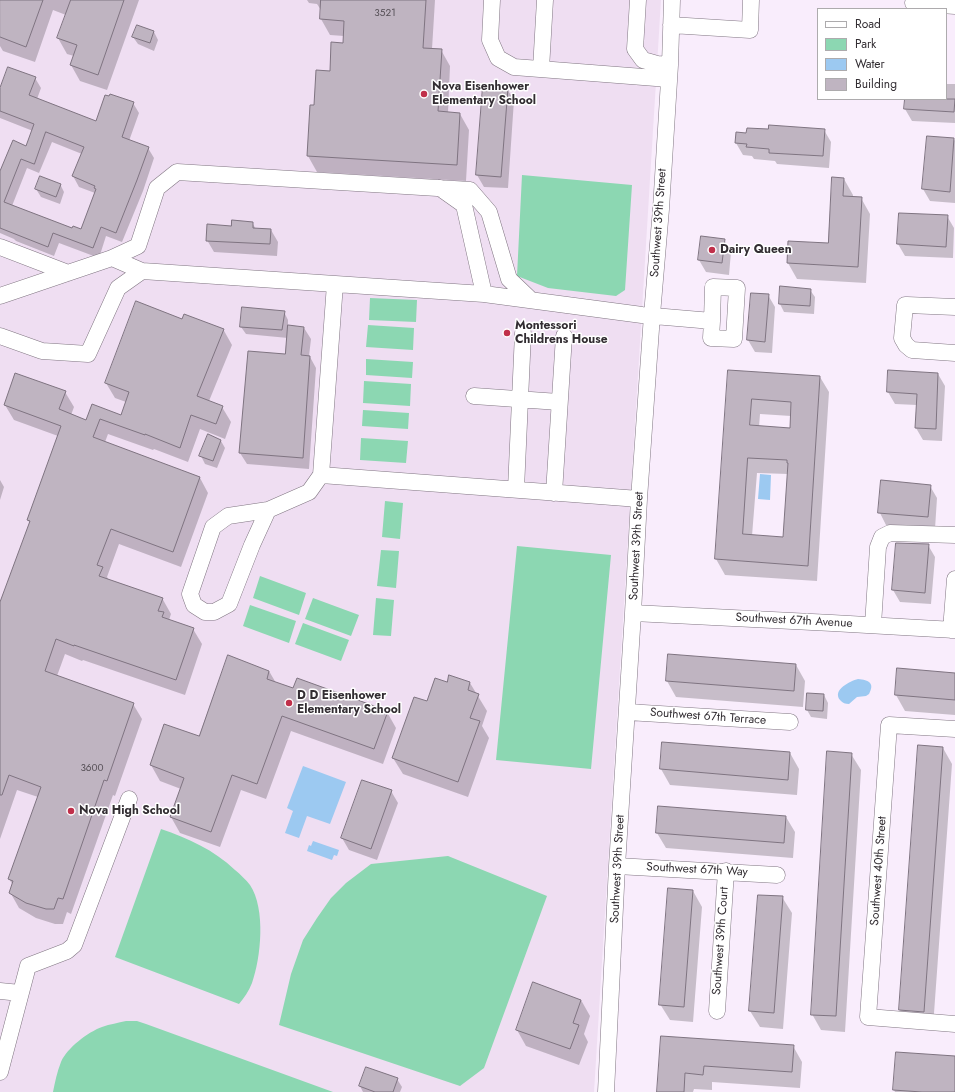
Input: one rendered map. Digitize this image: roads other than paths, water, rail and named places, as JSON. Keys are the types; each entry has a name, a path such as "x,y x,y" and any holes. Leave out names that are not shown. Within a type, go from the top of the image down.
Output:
{"street":[{"path":"492,0 490,40 498,58 514,67 670,72"},
{"path":"541,69 545,0"},
{"path":"638,0 635,49 643,60 657,64 670,72"},
{"name":"Southwest 39th Street","path":"606,1092 617,866 639,499 661,209 670,72 672,0"},
{"path":"671,25 750,30 751,0"},
{"path":"913,3 955,6"},
{"path":"0,296 112,258 138,246 157,188 177,172 470,190 489,212 509,279 531,300"},
{"path":"440,188 464,205 484,294"},
{"path":"0,247 68,273"},
{"path":"112,258 142,271 484,294 642,315 712,321"},
{"path":"0,336 42,351 88,354 118,288 142,271"},
{"path":"268,510 252,545 229,604 214,612 205,612 194,605 190,594 213,527 228,516 268,510 309,492 321,475 335,284"},
{"path":"955,307 905,305 902,338 906,346 912,350 955,353"},
{"path":"516,489 523,333"},
{"path":"554,493 564,336"},
{"path":"474,396 560,402"},
{"path":"321,475 639,499"},
{"path":"873,625 878,546 882,538 890,533 955,535"},
{"path":"953,630 955,579"},
{"name":"Southwest 67th Avenue","path":"633,613 953,630"},
{"name":"Southwest 67th Terrace","path":"627,712 790,722"},
{"name":"Southwest 40th Street","path":"955,729 889,725 868,1017 955,1024"},
{"path":"0,1072 28,966 67,951 74,945 129,799"},
{"name":"Southwest 67th Way","path":"617,866 777,875"},
{"name":"Southwest 39th Court","path":"717,1011 726,871"},
{"path":"0,991 20,993"}],"water":[{"path":"760,474 771,475 770,500 758,499"},
{"path":"858,679 868,681 870,683 871,690 869,694 866,696 857,697 849,704 843,703 838,696 840,689"},
{"path":"303,766 346,782 330,824 307,816 299,838 285,833 293,811 287,808"},
{"path":"313,841 339,850 337,856 334,855 332,860 307,851 309,845 311,846"}],"place":[{"name":"Nova Eisenhower Elementary School","path":"424,94"},
{"name":"Dairy Queen","path":"712,250"},
{"name":"Montessori Childrens House","path":"507,333"},
{"name":"D D Eisenhower Elementary School","path":"289,703"},
{"name":"Nova High School","path":"71,811"}]}
